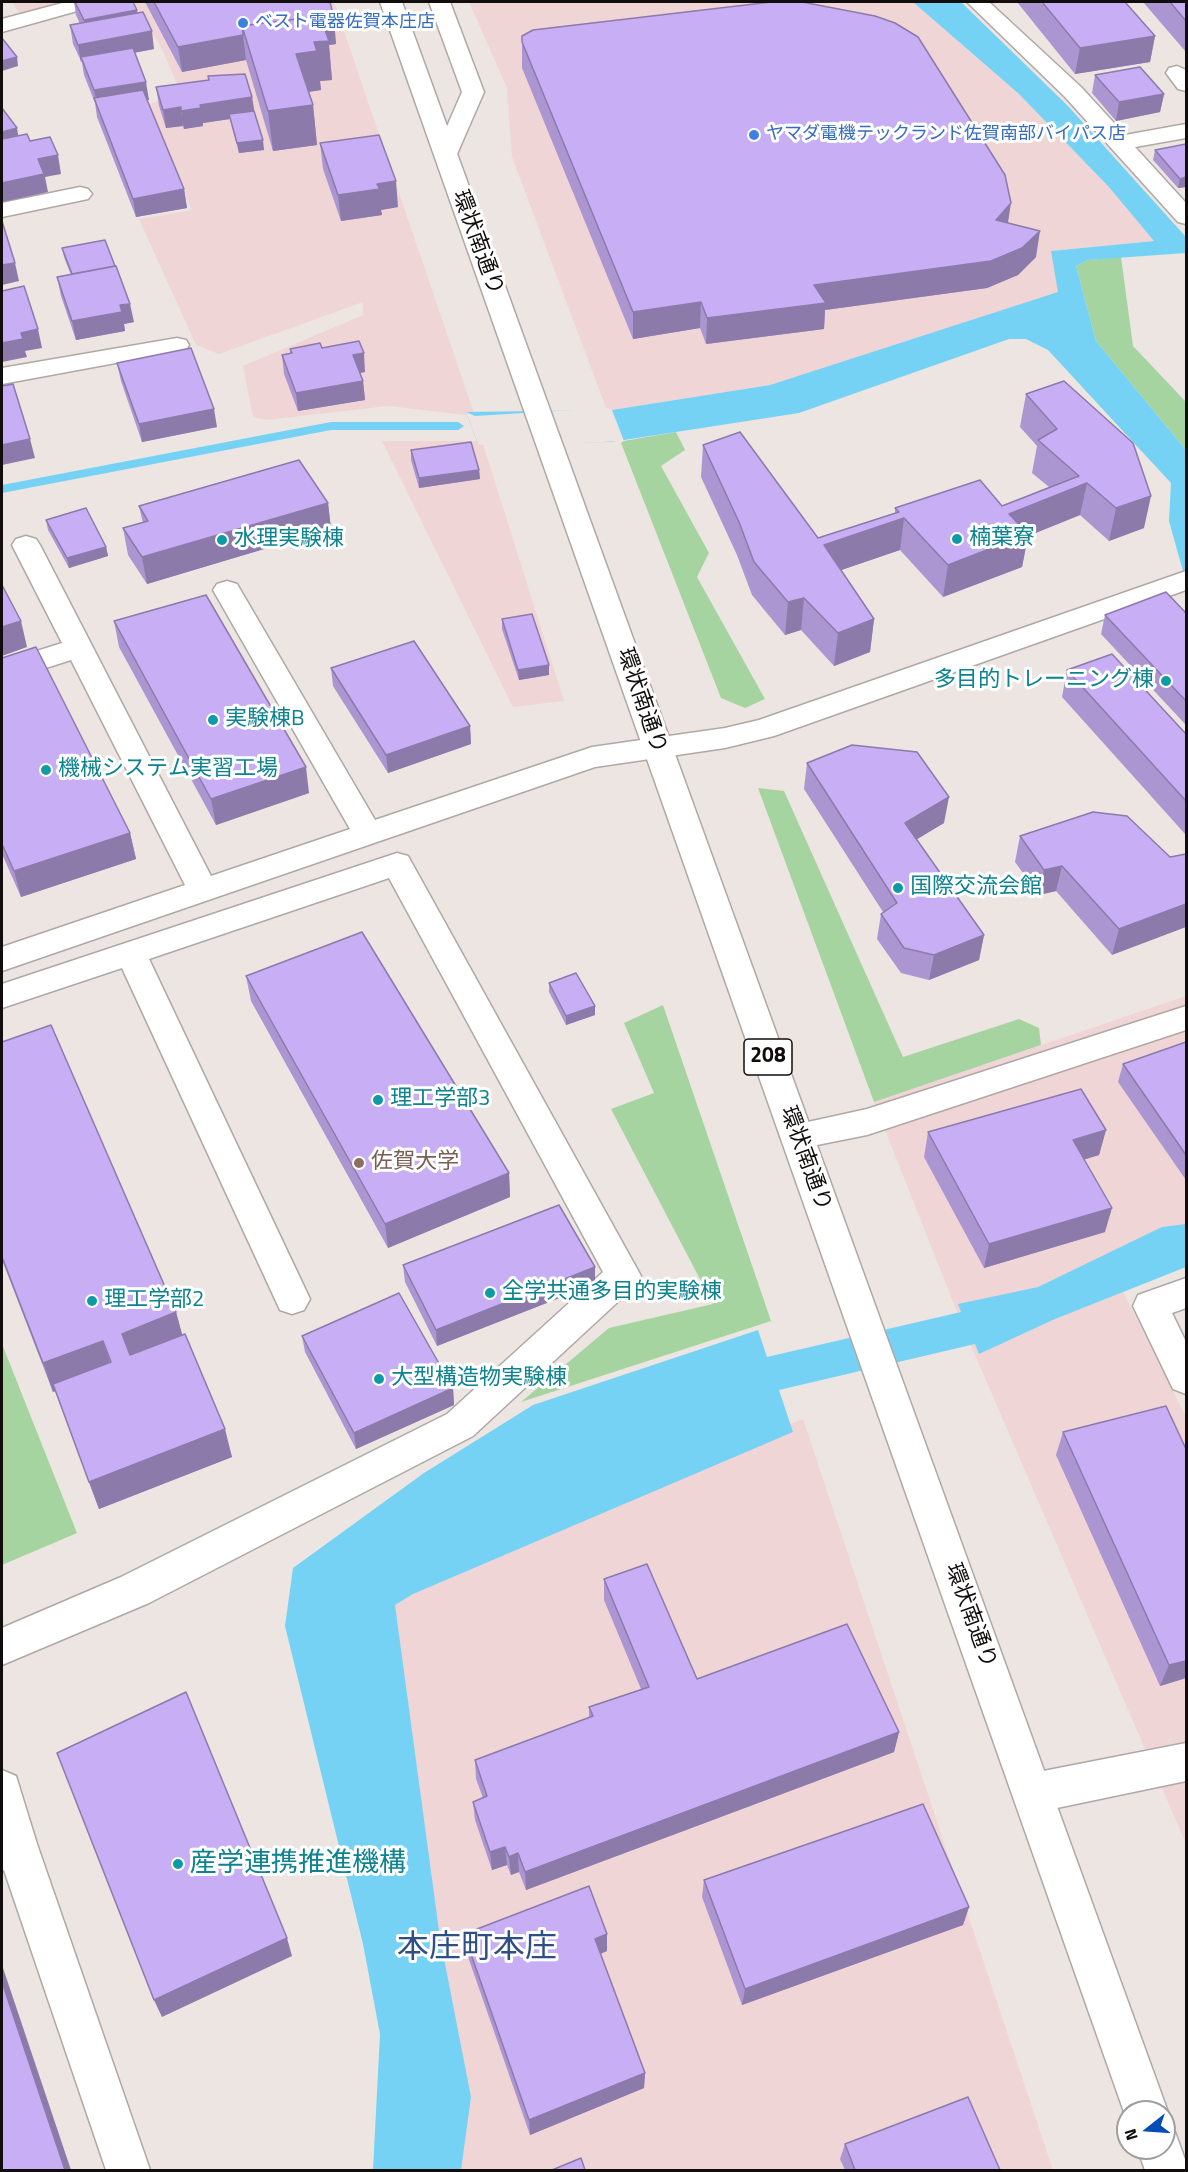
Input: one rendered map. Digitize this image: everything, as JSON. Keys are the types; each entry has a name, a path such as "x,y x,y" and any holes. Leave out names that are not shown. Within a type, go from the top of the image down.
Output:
{"main road":[{"path":"2,26 88,2"},
{"name":"環状南通り","path":"391,2 1142,2100"},
{"path":"439,2 473,92 446,154"},
{"path":"977,2 1073,92 1186,217"},
{"path":"1120,143 1186,131"},
{"path":"2,210 80,194"},
{"path":"2,376 177,345"},
{"path":"26,545 203,890"},
{"path":"2,959 592,757 725,738 764,729 1181,582"},
{"path":"227,590 368,834"},
{"path":"2,672 79,647"},
{"path":"2,996 397,864 623,1276 460,1425 135,1590 2,1647"},
{"path":"130,953 292,1299"},
{"path":"797,1136 867,1122 1186,1018"},
{"path":"1186,1293 1151,1306 1186,1378"},
{"path":"1033,1792 1186,1762"},
{"path":"2,1790 9,1848 128,2170"}],"shaded area":[{"path":"12,2 69,2 20,15"},
{"path":"134,2 334,2 475,416 388,406 266,420 253,417 243,366 363,315 363,302 219,354 196,345 139,219 192,210 148,104 182,95 162,49"},
{"name":"ヤマダ電機テックランド佐賀南部バイパス店","path":"469,2 913,2 1019,94 1110,187 1155,241 1051,251 1059,292 770,385 612,410 606,408 512,157 507,88"},
{"path":"382,441 482,441 564,701 513,707"},
{"path":"1186,996 1186,1250 1115,1276 1186,1417 1186,1844 963,1327 874,1102"},
{"path":"803,1419 1053,2170 439,2170 377,1583"}],"green space":[{"path":"1121,257 1133,346 1186,402 1186,450 1096,341 1076,266 1088,260"},
{"path":"676,432 685,450 661,466 709,553 697,577 765,699 745,708 721,698 621,443"},
{"path":"758,788 784,791 903,1057 1019,1019 1039,1028 1041,1045 874,1102"},
{"path":"663,1005 771,1321 521,1402 609,1328 713,1304 611,1109 654,1093 624,1023"},
{"path":"2,1344 77,1533 2,1565"}],"water":[{"path":"913,2 961,2 1068,106 1186,237 1186,253 1088,260 1076,266 1096,341 1186,450 1186,582 1169,521 1171,483 1048,350 1026,339 1009,339 799,413 611,442 478,444 466,412 612,410 770,385 1058,292 1051,251 1154,241 1109,187 1019,94"},
{"path":"1186,1224 1186,1267 1055,1319 979,1354 975,1344 779,1390 793,1432 413,1594 395,1605 440,1938 471,2097 461,2170 373,2170 380,2034 363,1944 285,1626 293,1568 424,1473 533,1405 758,1330 767,1357 961,1312 958,1304 1038,1287 1162,1227"}],"pier":[{"path":"606,408 612,410 624,441 493,447 478,444 466,412 475,416"}],"building":[{"path":"75,2 133,2 137,10 84,20"},
{"path":"154,2 330,2 334,18 322,21 320,16 242,26 243,35 178,47"},
{"name":"ヤマダ電機テックランド佐賀南部バイパス店","path":"771,2 802,2 875,16 895,23 918,37 1005,175 1011,203 996,220 1040,231 1022,248 991,261 814,285 826,303 707,318 701,302 633,312 522,42 522,36 533,30"},
{"path":"1042,2 1125,2 1155,36 1080,48"},
{"path":"1170,2 1186,2 1186,21"},
{"path":"143,12 152,31 78,45 70,25"},
{"path":"320,16 329,41 314,42 317,51 296,54 313,105 268,111 242,26"},
{"path":"2,38 17,57 2,61"},
{"path":"133,48 146,82 94,90 81,57"},
{"path":"1140,67 1164,94 1119,102 1095,75"},
{"path":"245,74 252,97 200,105 201,108 181,111 181,107 163,110 156,87 209,80 208,76"},
{"path":"143,90 184,189 133,199 94,98"},
{"path":"2,108 17,128 2,132"},
{"path":"254,111 263,140 237,143 229,114"},
{"path":"27,134 30,141 50,137 58,155 38,159 44,174 2,183 2,139"},
{"path":"379,135 396,181 377,184 380,189 338,195 320,143"},
{"path":"1186,144 1186,177 1180,179 1155,150"},
{"path":"2,221 15,263 2,265"},
{"path":"105,240 115,266 72,274 62,248"},
{"path":"116,266 130,304 120,305 122,312 72,321 57,277"},
{"path":"24,286 38,329 21,333 23,339 2,343 2,291"},
{"path":"359,341 364,353 353,355 363,381 296,393 282,355 292,353 290,349 320,343 322,348"},
{"path":"191,348 214,409 139,424 117,363"},
{"path":"1064,381 1133,443 1151,496 1116,508 1087,483 1009,514 1028,534 948,565 904,518 824,545 874,619 838,633 804,598 788,602 754,562 739,522 703,445 740,432 818,538 899,512 895,508 980,480 1002,506 1079,476 1038,440 1057,429 1026,394"},
{"path":"13,384 30,439 2,445 2,386"},
{"path":"471,442 479,470 419,478 411,450"},
{"path":"299,460 328,503 142,557 123,528 148,521 139,506"},
{"path":"86,508 106,547 67,558 46,520"},
{"path":"2,585 21,621 2,627"},
{"name":"多目的トレーニング棟","path":"1166,592 1186,613 1186,701 1105,615"},
{"name":"実験棟B","path":"206,595 306,767 211,799 114,621"},
{"path":"532,614 549,665 518,670 502,619"},
{"path":"414,641 470,726 386,755 331,668"},
{"name":"機械システム実習工場","path":"36,647 130,833 14,871 2,844 2,658"},
{"path":"1112,654 1186,734 1186,801 1067,670"},
{"name":"国際交流会館","path":"852,745 917,752 949,797 905,823 984,935 934,955 904,948 881,914 897,903 807,763"},
{"name":"国際交流会館","path":"1093,812 1127,816 1170,857 1186,854 1186,904 1119,929 1062,866 1044,870 1020,836"},
{"name":"理工学部3","path":"362,932 509,1173 385,1224 246,976"},
{"path":"576,973 595,1006 566,1016 549,983"},
{"name":"理工学部2","path":"51,1025 176,1312 122,1334 130,1355 185,1334 225,1429 89,1482 53,1384 111,1362 103,1341 43,1363 2,1257 2,1042"},
{"path":"1186,1042 1186,1155 1123,1064"},
{"path":"1081,1089 1106,1130 1073,1140 1112,1208 989,1244 928,1132"},
{"name":"全学共通多目的実験棟","path":"559,1205 595,1267 436,1330 403,1265"},
{"name":"大型構造物実験棟","path":"399,1293 453,1388 354,1433 302,1336"},
{"path":"1166,1406 1186,1449 1186,1661 1169,1665 1063,1432"},
{"path":"647,1564 697,1679 847,1624 899,1732 525,1872 518,1853 509,1857 505,1847 490,1852 473,1802 487,1796 475,1760 593,1716 589,1707 649,1687 604,1579"},
{"name":"産学連携推進機構","path":"186,1692 287,1938 154,2000 57,1753"},
{"path":"923,1804 969,1907 745,1989 704,1880"},
{"path":"589,1886 607,1934 595,1939 645,2073 529,2120 464,1934"},
{"path":"2,1982 65,2170 2,2170"},
{"path":"968,2097 1000,2170 855,2170 845,2144"},
{"path":"581,2158 585,2170 552,2170"}],"waterway":[{"path":"2,489 331,426 458,426"}],"place":[{"name":"ベスト電器佐賀本庄店","path":"243,23"},
{"name":"ヤマダ電機テックランド佐賀南部バイパス店","path":"754,135"},
{"name":"楠葉寮","path":"957,539"},
{"name":"水理実験棟","path":"222,540"},
{"name":"多目的トレーニング棟","path":"1166,681"},
{"name":"実験棟B","path":"213,720"},
{"name":"機械システム実習工場","path":"46,770"},
{"name":"国際交流会館","path":"898,888"},
{"name":"理工学部3","path":"378,1100"},
{"name":"佐賀大学","path":"359,1163"},
{"name":"全学共通多目的実験棟","path":"490,1293"},
{"name":"理工学部2","path":"92,1301"},
{"name":"大型構造物実験棟","path":"379,1379"},
{"name":"産学連携推進機構","path":"178,1864"}],"district":[{"name":"本庄町本庄","path":"477,1949"}]}
